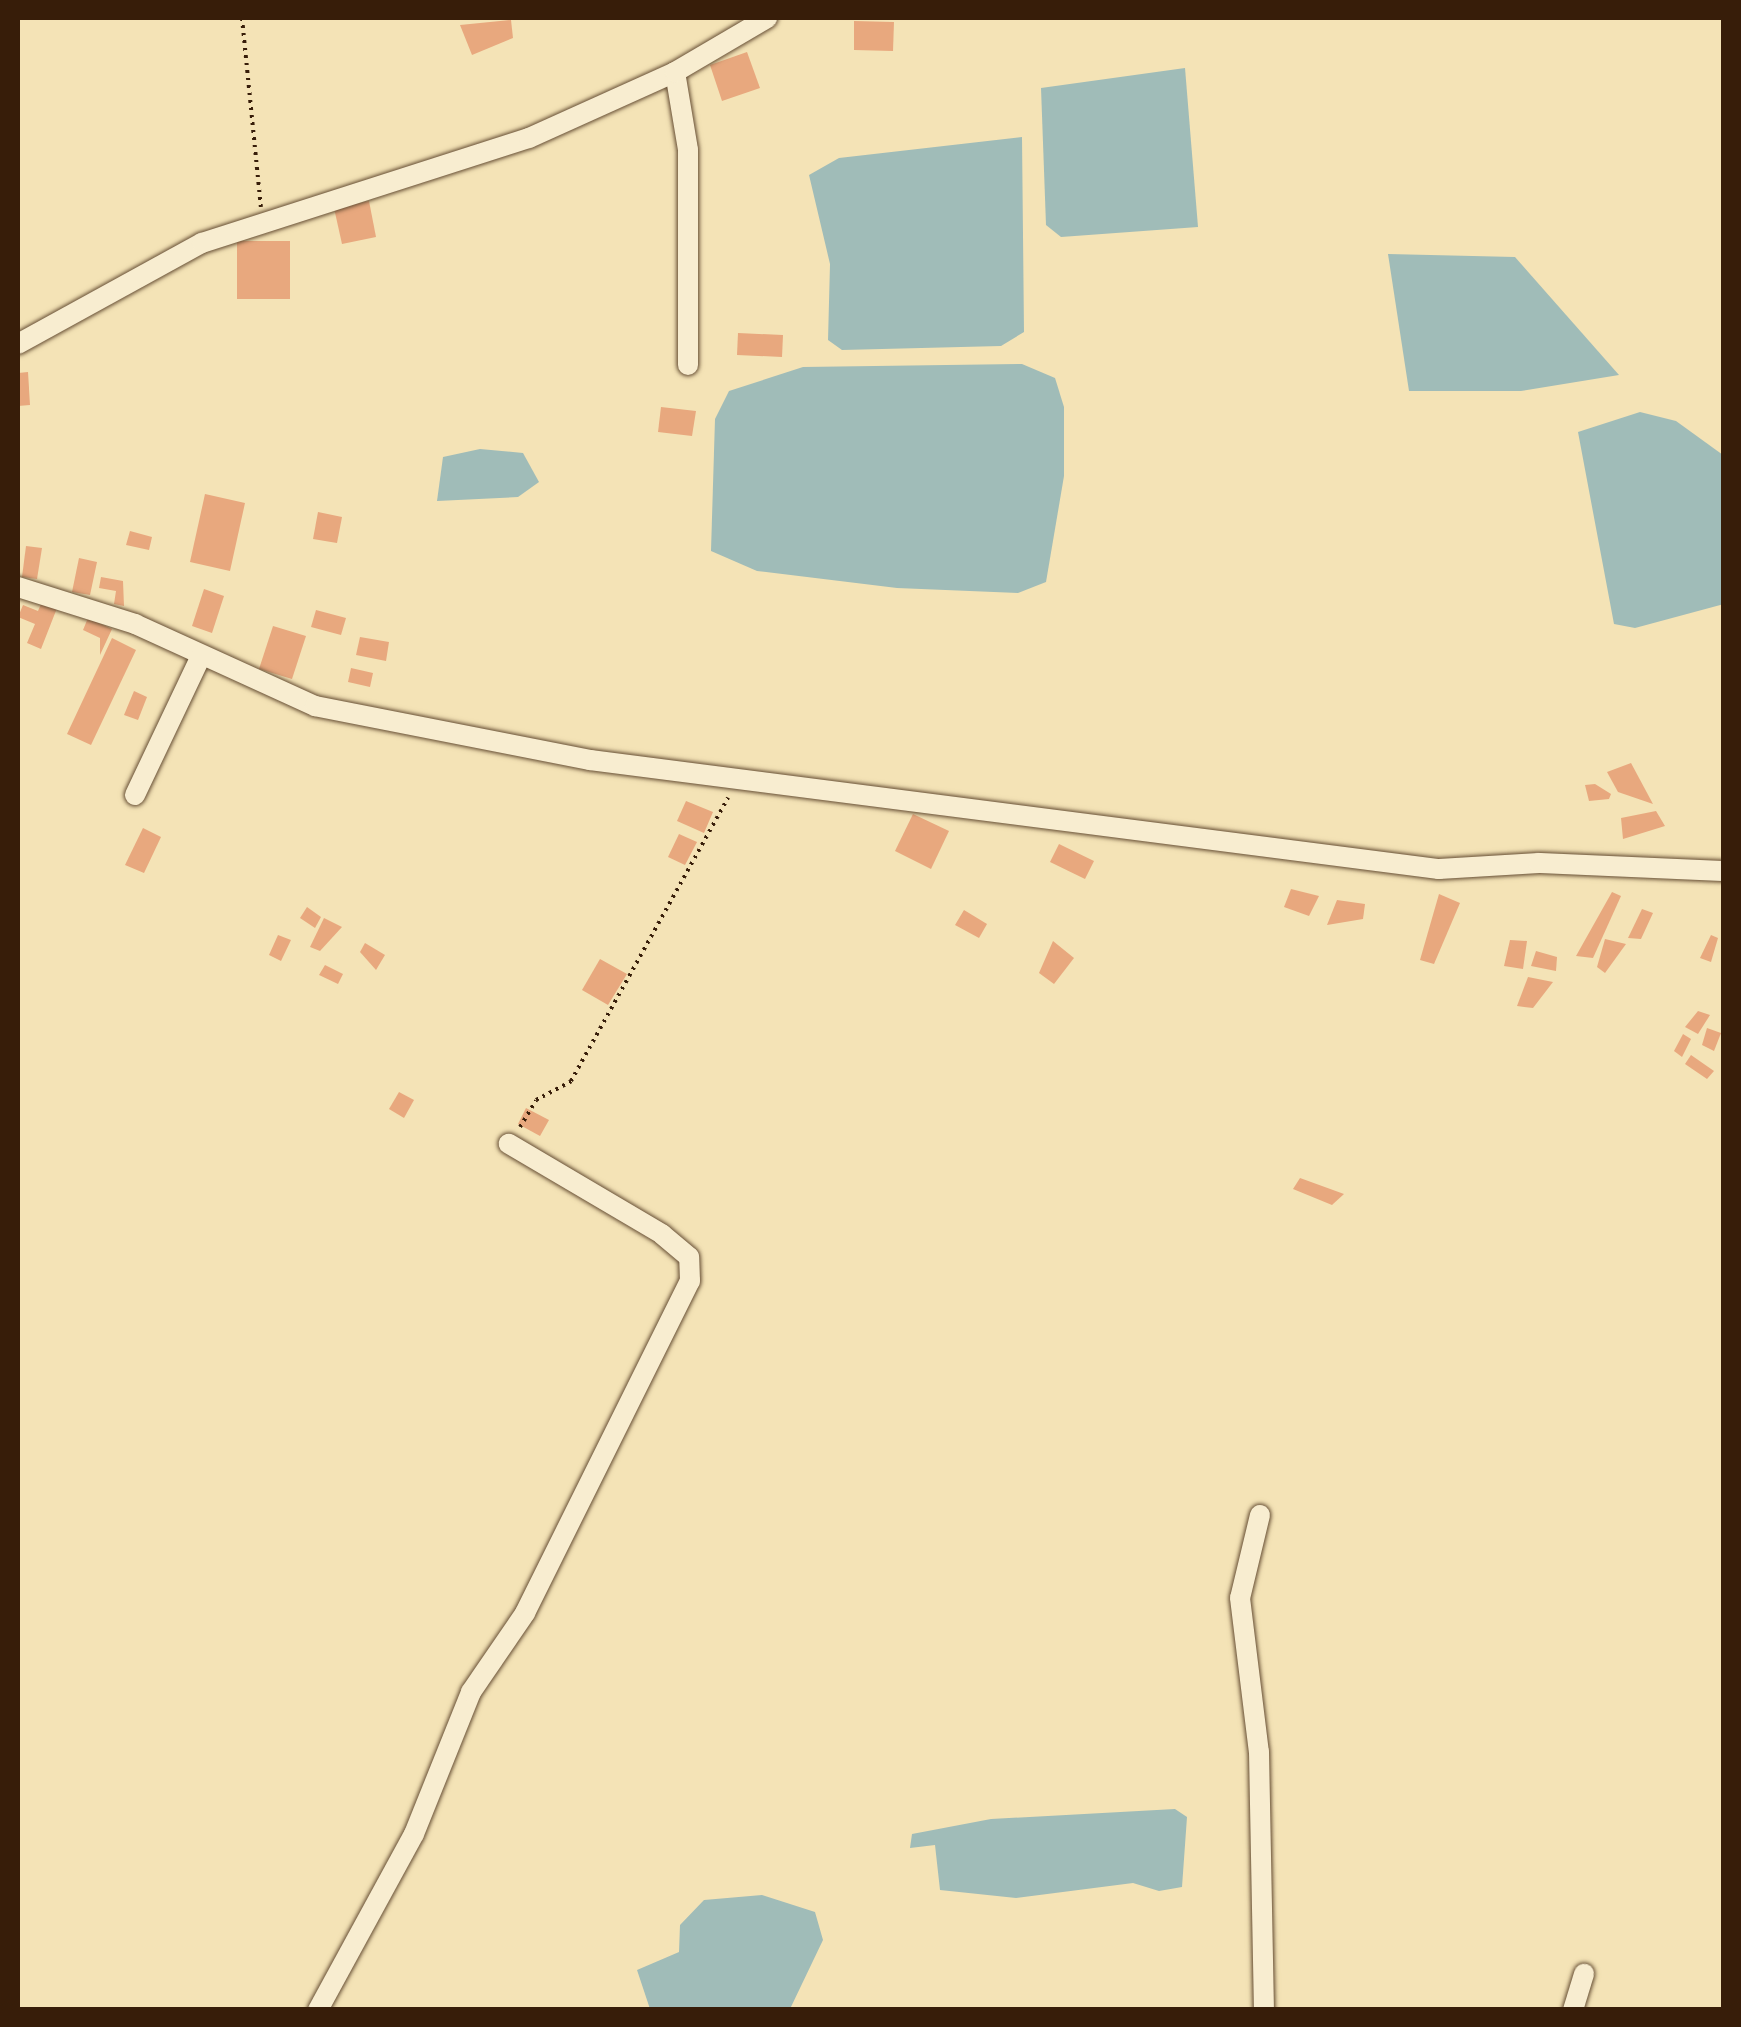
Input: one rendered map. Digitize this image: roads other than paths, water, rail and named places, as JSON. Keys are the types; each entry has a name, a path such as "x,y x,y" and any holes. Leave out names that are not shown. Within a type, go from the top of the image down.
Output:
{"street":[{"path":"18,344 173,256 262,223 492,152 675,72 767,18"},
{"path":"675,72 688,150 688,365"},
{"path":"18,587 369,718 733,777 1438,870 1538,863 1724,870"},
{"path":"135,794 202,656"},
{"path":"318,2010 414,1834 471,1692 525,1613 690,1282 689,1256 662,1234 509,1144"},
{"path":"1260,1515 1240,1598 1258,1752 1264,2010"},
{"path":"1573,2010 1584,1974"}],"water":[{"path":"1185,68 1198,227 1061,237 1046,225 1041,88"},
{"path":"1022,137 1024,332 1001,346 842,350 828,340 830,264 809,175 839,158"},
{"path":"1388,254 1515,257 1619,375 1521,391 1409,391"},
{"path":"1022,364 1055,378 1064,407 1064,476 1046,582 1018,593 897,588 757,571 711,551 715,419 729,391 803,367"},
{"path":"1640,412 1676,421 1723,455 1724,604 1635,628 1614,624 1578,432"},
{"path":"480,449 523,453 539,482 518,497 437,501 443,457"},
{"path":"1175,1809 1187,1817 1182,1887 1159,1891 1133,1883 1016,1898 940,1890 935,1845 910,1848 912,1834 991,1819"},
{"path":"762,1895 815,1912 823,1940 790,2009 650,2009 637,1970 679,1952 680,1925 704,1900"}]}
